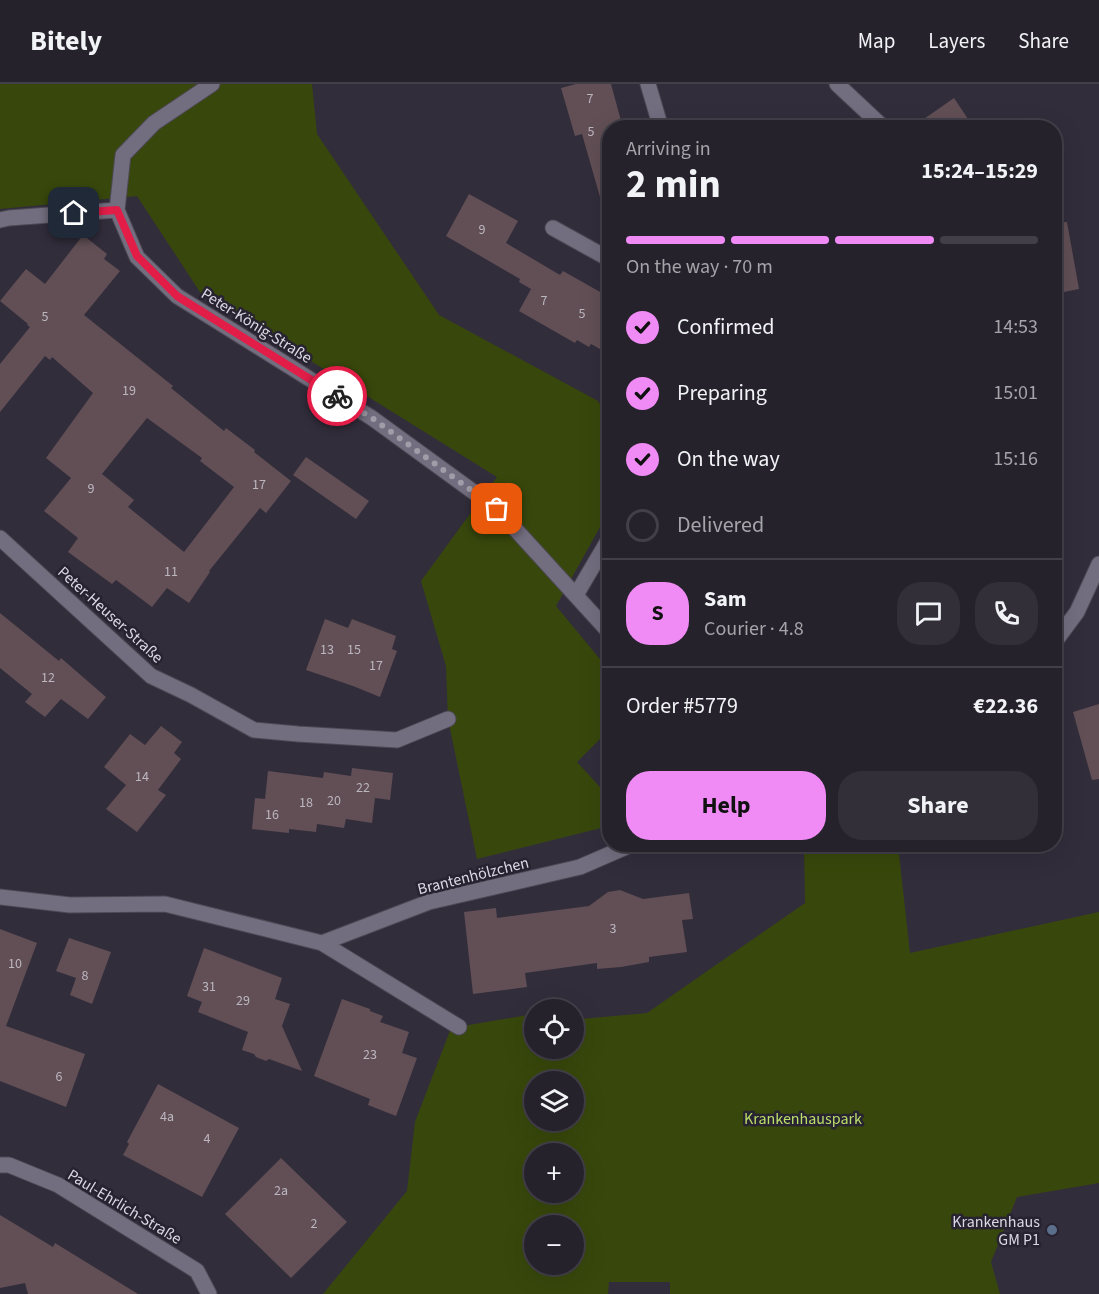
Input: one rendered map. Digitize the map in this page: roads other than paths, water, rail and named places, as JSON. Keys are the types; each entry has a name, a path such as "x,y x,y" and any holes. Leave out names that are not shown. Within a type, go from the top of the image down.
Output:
{"street":[{"name":"Peter-König-Straße","path":"212,84 154,123 123,155 117,210 137,256 177,296 372,418 497,509 602,624"},
{"path":"648,84 659,120"},
{"path":"837,84 875,120"},
{"path":"0,220 117,210"},
{"path":"553,228 602,255"},
{"name":"Peter-Heuser-Straße","path":"0,538 151,676 254,729 398,740 448,719"},
{"path":"576,595 602,551"},
{"path":"1062,632 1077,612 1099,564"},
{"name":"Brantenhölzchen","path":"322,943 429,902 580,867 615,852"},
{"path":"0,897 70,905 165,904 322,943 459,1027"},
{"name":"Paul-Ehrlich-Straße","path":"3,1162 58,1185 197,1271 209,1294"}],"place":[{"name":"Krankenhaus GM P1","path":"1052,1230"}],"park label":[{"name":"Krankenhauspark","path":"803,1118"}]}
